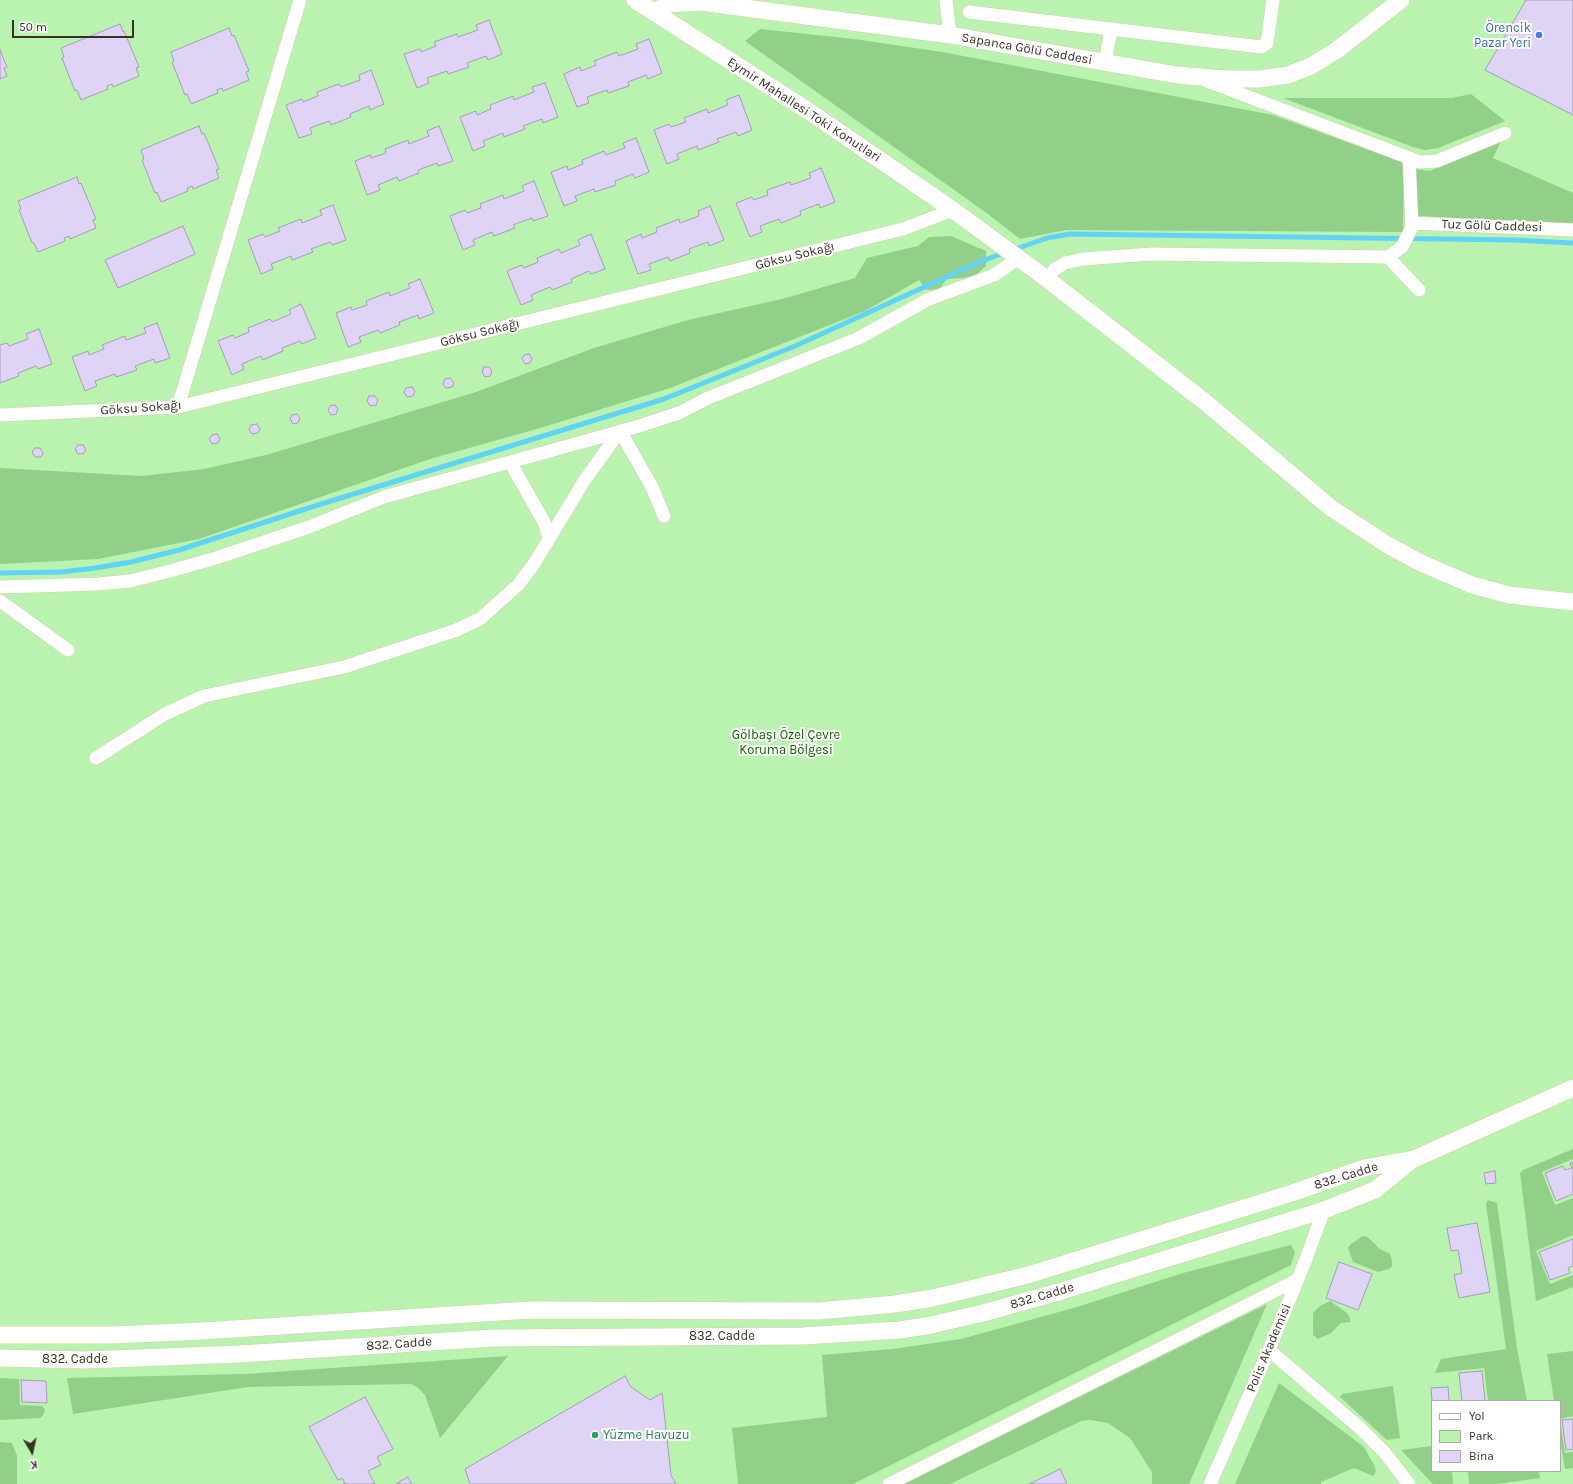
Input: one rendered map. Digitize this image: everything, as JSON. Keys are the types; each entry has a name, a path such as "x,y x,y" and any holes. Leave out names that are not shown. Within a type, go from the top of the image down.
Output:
{"street":[{"path":"178,407 300,0"},
{"path":"635,0 654,12"},
{"path":"946,0 950,35"},
{"path":"969,12 1261,47 1267,43 1273,0"},
{"name":"Sapanca Gölü Caddesi","path":"654,12 669,4 700,2 950,35 1106,63 1195,76 1259,79 1288,75 1311,66 1337,50 1401,0"},
{"name":"Eymir Mahallesi Toki Konutlari","path":"654,12 810,112 953,210 1047,279 1205,402 1331,508 1386,544 1419,562 1472,585 1509,595 1573,602"},
{"path":"1106,63 1111,29"},
{"path":"1195,76 1409,158 1429,163 1505,133"},
{"path":"1047,279 1055,269 1065,263 1151,254 1388,257 1402,247 1411,228 1409,158"},
{"name":"Göksu Sokağı","path":"0,415 178,407 903,229 953,210"},
{"name":"Tuz Gölü Caddesi","path":"1411,228 1573,230"},
{"path":"1388,257 1419,290"},
{"path":"0,587 98,584 130,581 216,558 309,527 384,497 679,413 708,398 859,338 927,300 994,275 1019,258"},
{"path":"620,431 652,487 664,516"},
{"path":"96,758 165,714 204,696 344,667 454,631 480,619 518,585 534,564 584,481 620,431"},
{"path":"510,462 544,522 549,538"},
{"path":"0,601 68,650"},
{"name":"832. Cadde","path":"0,1335 127,1334 283,1326 464,1313 530,1310 818,1311 895,1304 933,1298 1036,1272 1364,1168 1414,1159 1573,1088"},
{"name":"832. Cadde","path":"0,1358 108,1360 240,1354 494,1338 614,1336 803,1336 886,1331 932,1325 1062,1291 1324,1210 1375,1190 1414,1159"},
{"name":"Polis Akademisi","path":"1210,1484 1269,1350 1324,1210"},
{"path":"890,1484 1297,1280"},
{"path":"614,1310 614,1336"},
{"path":"1269,1350 1360,1428 1385,1453 1409,1484"}],"green space":[{"name":"Gölbaşı Özel Çevre Koruma Bölgesi","path":"0,0 1573,0 1573,1484 0,1484"},
{"path":"760,29 854,39 942,52 1273,115 1404,163 1403,232 1066,230 1020,239 988,214 745,41"},
{"path":"1471,94 1505,121 1438,148 1425,150 1413,147 1283,98 1452,98"},
{"path":"1497,141 1501,141 1493,158 1573,193 1573,224 1416,216 1415,169 1430,171"},
{"path":"951,236 986,251 986,266 976,275 947,279 939,289 926,290 919,280 865,311 670,388 540,428 430,459 199,539 98,559 0,564 0,468 141,476 204,469 266,455 476,392 594,348 688,320 782,299 855,278 867,258 918,246 929,237"},
{"path":"1573,1149 1573,1159 1542,1172 1555,1205 1573,1198 1573,1235 1536,1251 1550,1284 1573,1275 1573,1287 1536,1301 1520,1173 1523,1170"},
{"path":"1488,1200 1497,1203 1517,1348 1527,1400 1488,1400 1484,1368 1435,1373 1441,1359 1506,1349 1486,1204"},
{"path":"1363,1236 1368,1237 1380,1249 1390,1254 1392,1266 1389,1269 1378,1272 1353,1262 1348,1248 1351,1244"},
{"path":"1291,1245 1295,1252 1291,1265 853,1484 738,1484 732,1428 827,1417 822,1355 893,1349 961,1339 1077,1307 1183,1273"},
{"path":"1330,1301 1347,1313 1350,1318 1350,1322 1341,1323 1331,1333 1318,1339 1313,1335 1313,1313 1320,1306"},
{"path":"1267,1304 1189,1484 1152,1484 1152,1472 1130,1438 1108,1423 1090,1420 1081,1421 950,1484 904,1484"},
{"path":"1573,1351 1573,1416 1561,1419 1561,1400 1554,1400 1547,1354"},
{"path":"508,1356 440,1438 425,1395 417,1387 411,1384 248,1387 73,1414 67,1378 245,1374"},
{"path":"0,1378 19,1379 20,1405 42,1406 45,1410 43,1415 40,1418 0,1420"},
{"path":"1279,1383 1364,1447 1375,1467 1376,1472 1373,1476 1354,1468 1321,1482 1321,1484 1235,1484"},
{"path":"1393,1386 1400,1438 1387,1440 1340,1397 1342,1394"},
{"path":"1561,1426 1565,1453 1573,1452 1573,1468 1565,1469 1561,1446"},
{"path":"0,1442 12,1443 17,1456 17,1484 0,1484"},
{"path":"1431,1446 1431,1472 1452,1472 1453,1484 1433,1484 1401,1450"},
{"path":"1468,1472 1539,1472 1540,1478 1496,1484 1469,1484"}],"building":[{"name":"Örencik Pazar Yeri","path":"1526,0 1573,0 1573,115 1485,70"},
{"path":"489,20 502,54 488,60 486,56 467,63 469,67 448,74 447,71 427,78 429,83 417,88 404,54 420,49 421,52 436,46 434,42 457,34 458,37 478,30 476,25"},
{"path":"120,24 139,67 136,68 139,76 113,87 112,84 107,86 108,89 81,100 77,90 75,91 62,58 64,57 61,48"},
{"path":"229,28 232,36 234,35 249,71 246,72 249,80 223,91 222,88 217,90 218,93 191,104 187,94 185,95 172,62 174,61 171,52"},
{"path":"649,39 662,73 648,79 646,75 628,82 629,86 608,93 607,90 587,97 589,103 577,107 564,74 580,67 581,71 596,65 594,61 617,52 619,56 638,49 636,44"},
{"path":"0,50 7,67 4,68 7,76 0,79"},
{"path":"371,70 384,104 370,110 369,106 350,114 351,117 331,125 329,121 310,128 312,134 299,138 286,105 302,99 303,102 318,96 317,92 339,84 341,87 360,80 359,75"},
{"path":"545,83 558,117 543,123 542,119 523,126 525,129 504,137 503,133 483,141 485,146 473,151 460,117 476,111 477,115 491,109 490,105 513,96 514,100 534,92 532,87"},
{"path":"739,95 752,130 738,136 736,132 717,139 719,142 698,150 697,146 677,154 679,159 667,164 654,130 669,124 671,127 686,122 684,118 707,109 708,113 728,105 726,100"},
{"path":"199,126 202,134 204,133 219,169 216,170 219,178 193,189 192,186 187,188 188,191 161,202 157,192 155,193 142,160 144,159 141,150"},
{"path":"439,126 453,161 438,166 437,163 418,170 419,173 399,181 397,177 378,185 380,190 367,195 355,161 370,155 371,158 386,153 385,149 408,140 409,144 429,136 427,131"},
{"path":"636,138 649,172 635,178 633,174 615,181 616,185 595,192 594,189 575,196 577,201 564,206 551,172 567,166 568,170 583,164 582,160 604,151 606,155 625,148 623,143"},
{"path":"821,168 835,202 820,208 819,204 800,211 801,215 781,223 779,219 760,226 762,232 750,237 736,203 752,197 754,200 768,195 767,190 790,182 791,185 811,178 809,173"},
{"path":"77,177 96,219 93,220 96,228 70,239 69,236 64,238 65,241 38,252 34,243 32,243 19,210 21,209 18,201"},
{"path":"534,181 548,216 533,221 532,218 513,225 515,228 494,236 492,232 473,240 475,245 463,250 450,216 465,210 467,213 481,208 480,204 503,195 504,199 524,191 522,186"},
{"path":"333,205 346,240 332,245 330,242 311,249 313,252 292,260 291,256 271,264 273,269 261,274 248,240 263,234 265,237 280,231 278,228 301,219 302,223 322,215 320,210"},
{"path":"710,206 724,240 709,246 708,242 689,249 690,253 670,261 668,257 649,264 651,270 638,274 626,241 641,234 642,238 657,232 656,228 679,219 680,223 699,216 698,211"},
{"path":"183,226 195,254 118,288 105,260"},
{"path":"591,234 605,269 591,274 589,271 571,279 572,282 552,290 550,287 531,295 533,300 521,305 507,271 522,265 524,268 538,262 537,258 559,249 561,253 580,245 578,240"},
{"path":"420,279 434,313 419,319 418,315 399,322 400,325 380,333 378,330 359,337 361,342 348,347 336,313 351,307 352,310 367,305 366,301 389,292 390,296 410,288 408,284"},
{"path":"301,304 316,338 302,344 300,341 282,348 283,351 263,360 261,356 242,364 244,369 232,375 218,341 233,335 235,338 249,332 248,328 270,319 272,322 291,314 289,310"},
{"path":"157,323 170,358 155,363 154,359 135,366 137,370 116,377 115,374 95,381 97,386 85,391 72,357 88,351 89,355 104,349 102,345 125,336 126,340 146,333 144,328"},
{"path":"39,329 52,364 38,369 36,366 18,373 19,376 0,383 0,345 7,343 9,346 28,339 26,334"},
{"path":"529,354 532,358 530,363 525,364 522,359 524,355"},
{"path":"484,367 489,367 492,371 490,376 485,377 482,372"},
{"path":"450,378 454,383 452,387 446,388 443,384 445,379"},
{"path":"412,387 415,391 413,396 407,397 404,392 406,388"},
{"path":"369,396 375,396 378,400 376,405 370,406 367,401"},
{"path":"335,405 338,409 336,414 331,415 328,410 330,406"},
{"path":"297,414 300,418 298,423 293,424 290,419 292,415"},
{"path":"257,424 260,429 258,433 252,434 249,430 251,425"},
{"path":"217,434 220,438 218,443 212,444 209,439 212,435"},
{"path":"78,445 83,445 86,450 83,454 78,454 75,449"},
{"path":"35,448 40,448 43,453 41,457 35,457 32,452"},
{"path":"1573,1162 1573,1194 1556,1201 1545,1173 1563,1166 1565,1170 1572,1168 1570,1163"},
{"path":"1495,1171 1496,1183 1486,1184 1484,1173"},
{"path":"1477,1223 1490,1292 1459,1298 1454,1275 1462,1273 1458,1250 1451,1251 1447,1228"},
{"path":"1573,1239 1573,1266 1568,1268 1570,1273 1550,1280 1539,1252"},
{"path":"1339,1262 1372,1274 1358,1310 1326,1298"},
{"path":"1482,1371 1485,1400 1462,1400 1459,1373"},
{"name":"Yüzme Havuzu","path":"625,1376 631,1387 650,1400 662,1393 671,1475 676,1484 470,1484 465,1469"},
{"path":"21,1380 46,1381 47,1403 22,1402"},
{"path":"1448,1387 1449,1400 1432,1400 1431,1388"},
{"path":"365,1397 393,1449 377,1457 381,1465 368,1471 375,1484 343,1484 345,1483 342,1478 338,1480 309,1427"},
{"path":"1573,1419 1573,1449 1566,1450 1562,1420"},
{"path":"1060,1469 1067,1484 1029,1484"},
{"path":"408,1477 412,1484 396,1484"}],"waterway":[{"path":"1013,250 1047,238 1070,234 1515,240 1573,243"},
{"path":"0,573 61,572 95,568 131,562 179,550 321,504 664,399 795,346 977,263 1006,252"}],"place":[{"name":"Örencik Pazar Yeri","path":"1539,35"},
{"name":"Yüzme Havuzu","path":"595,1435"}]}
